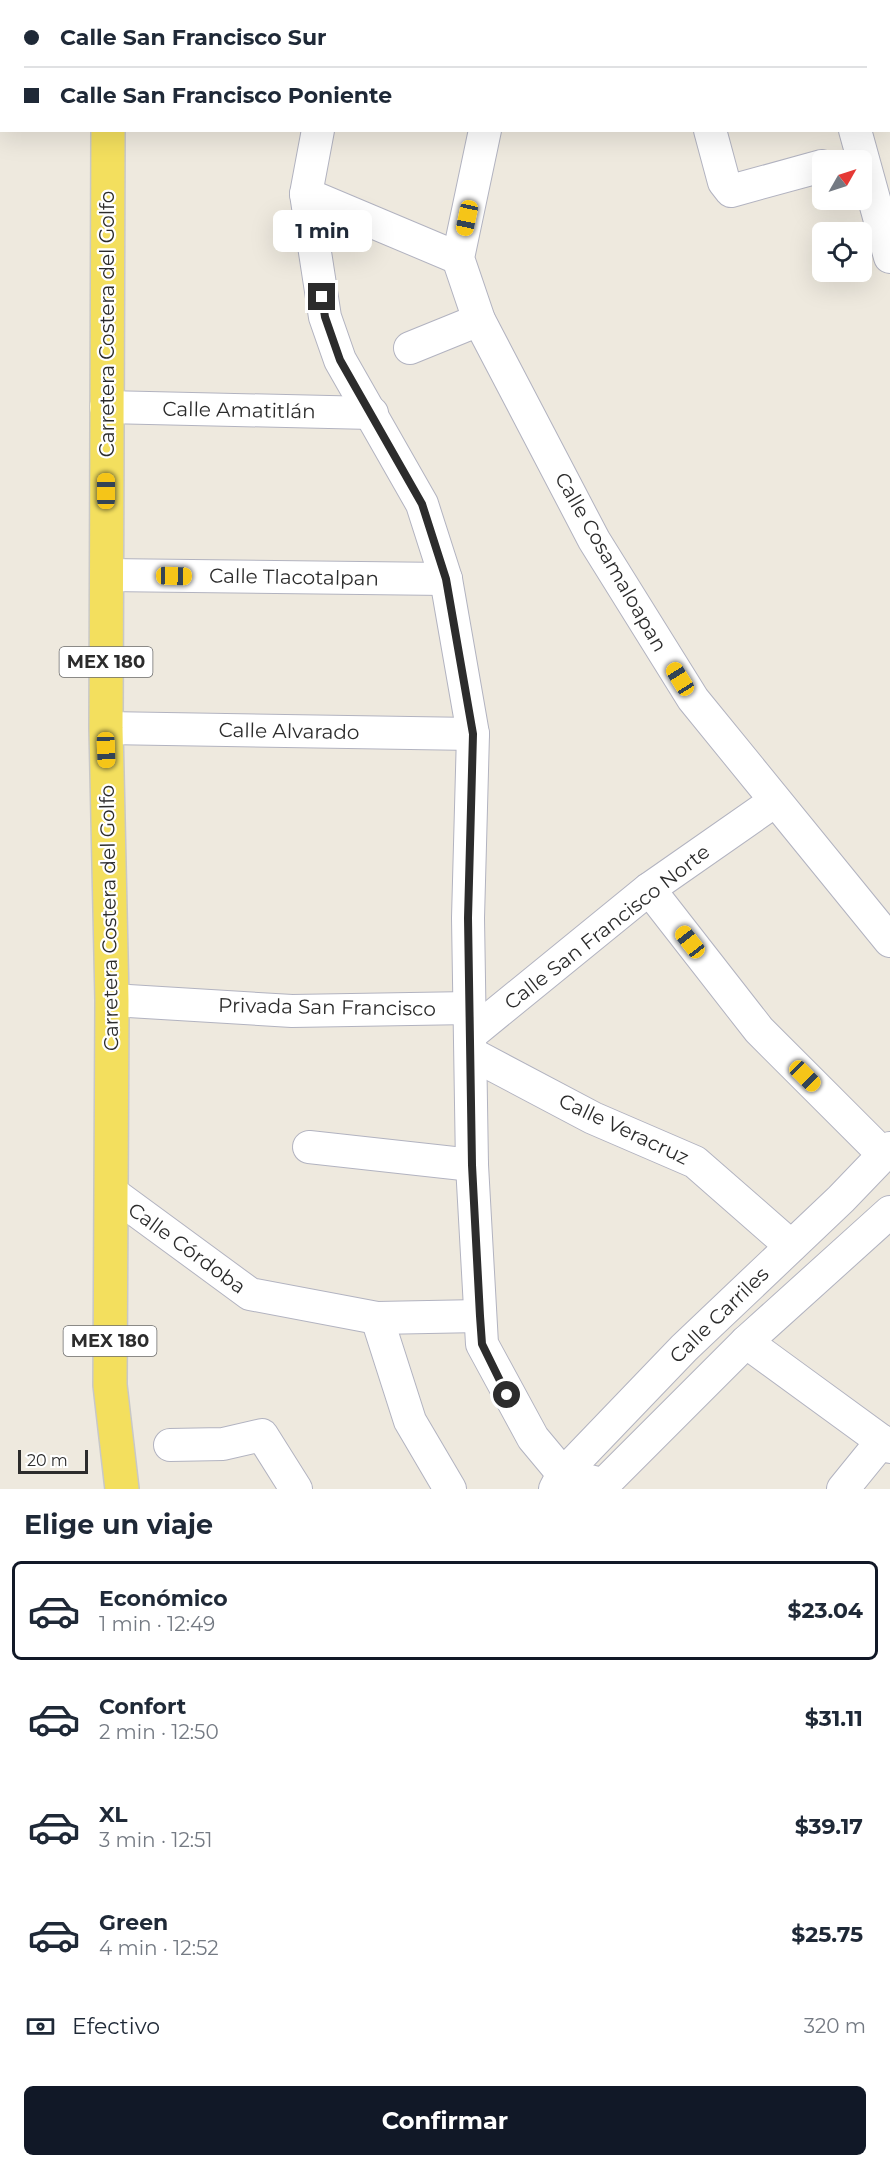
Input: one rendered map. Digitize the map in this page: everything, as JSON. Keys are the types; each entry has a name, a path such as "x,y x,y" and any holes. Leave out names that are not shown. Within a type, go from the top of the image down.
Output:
{"main road":[{"name":"Carretera Costera del Golfo","path":"108,132 105,728 112,1000 110,1385 122,1489"}],"street":[{"path":"318,132 306,194 325,317 340,360 422,504 446,579 473,734 468,918 472,1165 482,1344 507,1395 559,1482 600,1487"},
{"path":"711,132 724,182 731,191 812,169"},
{"path":"306,194 458,258 477,134"},
{"path":"853,148 882,195 890,257"},
{"name":"Calle Cosamaloapan","path":"458,258 479,320 594,540 693,699 890,942"},
{"path":"410,348 479,320"},
{"name":"Calle Amatitlán","path":"106,407 372,413"},
{"name":"Calle Tlacotalpan","path":"106,575 446,579"},
{"name":"Calle Alvarado","path":"105,728 473,734"},
{"name":"Calle San Francisco Norte","path":"471,1032 649,889 775,801"},
{"path":"649,889 759,1030 886,1151"},
{"name":"Privada San Francisco","path":"112,1000 292,1011 471,1032"},
{"name":"Calle Veracruz","path":"471,1032 593,1118 695,1162 791,1246"},
{"path":"309,1147 472,1165"},
{"name":"Calle Carriles","path":"559,1482 684,1347 841,1199 886,1151"},
{"name":"Calle Córdoba","path":"111,1192 250,1294 377,1318 480,1316"},
{"path":"841,1199 885,1226"},
{"name":"Calle Carriles","path":"600,1487 772,1318 885,1226"},
{"path":"741,1292 772,1318"},
{"path":"377,1318 410,1421 450,1489"},
{"path":"746,1342 886,1444 843,1489"},
{"path":"170,1444 223,1444 262,1435 296,1489"}],"route":[{"path":"322,297 325,317 340,360 422,504 446,579 473,734 468,918 472,1165 482,1344 507,1395"}]}
